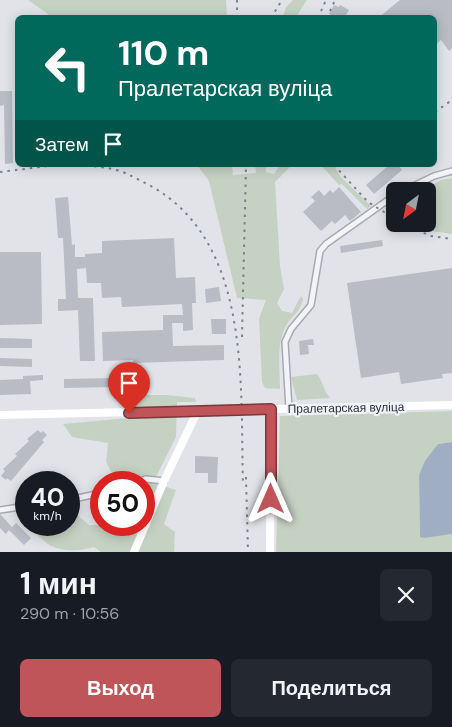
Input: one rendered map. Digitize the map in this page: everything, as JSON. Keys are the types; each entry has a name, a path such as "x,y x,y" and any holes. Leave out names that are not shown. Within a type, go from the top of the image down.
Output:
{"main road":[{"name":"Пралетарская вуліца","path":"0,415 452,405"},
{"path":"270,552 271,409"},
{"path":"134,552 164,481 197,412"}],"street":[{"path":"422,182 452,171"},
{"path":"289,409 285,342 291,329 311,305 320,251 326,244 386,202"},
{"path":"155,480 164,481"},
{"path":"0,510 15,508"}],"green space":[{"path":"28,0 226,0 227,15 49,15"},
{"path":"293,0 307,0 297,15 284,15 286,7"},
{"path":"198,167 232,167 233,175 256,173 255,167 266,167 266,172 274,174 279,167 290,167 275,182 280,266 284,289 277,303 282,311 292,313 301,296 303,299 298,311 286,326 281,340 279,356 280,389 265,388 262,382 259,319 266,300 237,298 209,181"},
{"path":"323,167 334,167 341,177 371,206 367,209 342,184 339,185"},
{"path":"452,178 452,234 436,232 436,183"},
{"path":"317,374 330,398 297,400 291,377"},
{"path":"129,395 166,395 195,398 196,402 177,402 176,437 155,479 155,471 111,471 106,462 108,443 72,437 63,424 128,418"},
{"path":"452,411 452,442 438,444 419,475 420,537 452,534 452,552 276,552 280,416"},
{"path":"155,484 176,490 164,524 175,532 174,552 101,552 94,547 72,550 62,549 51,546 39,536 80,536 80,517 89,525 90,536 155,536"}],"water":[{"path":"452,442 452,534 420,537 419,475 425,461 438,444"}],"building":[{"path":"400,0 452,0 452,48 449,51 441,40 437,43 437,15 382,15"},
{"path":"334,5 339,7 340,5 349,10 346,15 329,14"},
{"path":"0,91 12,91 13,163 5,164 4,105 0,106"},
{"path":"387,167 400,167 402,170 374,194 366,185"},
{"path":"339,187 361,212 350,221 345,215 335,224 332,221 321,231 303,212 315,201 311,197 319,190 324,196 330,190 333,193"},
{"path":"68,197 72,245 75,244 75,257 85,257 85,254 102,253 102,241 174,238 176,278 195,277 196,303 192,303 193,330 183,331 183,323 172,323 173,346 224,345 224,360 133,363 133,360 103,361 102,332 163,330 163,315 183,315 182,304 122,307 121,297 102,298 101,283 87,283 86,268 77,269 78,298 93,298 95,361 80,361 78,310 58,311 58,299 66,299 63,238 58,238 55,198"},
{"path":"382,240 383,246 341,253 340,246"},
{"path":"0,252 41,252 42,324 0,325"},
{"path":"452,268 452,373 442,374 443,378 401,384 399,372 361,378 347,283"},
{"path":"219,287 221,301 206,303 205,289"},
{"path":"211,319 226,319 226,334 212,334"},
{"path":"0,338 32,339 32,348 0,348"},
{"path":"313,339 314,345 308,345 309,354 300,355 299,341"},
{"path":"0,358 32,359 32,367 0,366"},
{"path":"43,375 43,380 30,381 31,394 0,395 0,380 23,379 23,376"},
{"path":"113,378 113,387 64,388 64,379"},
{"path":"38,430 41,433 43,431 47,435 42,440 44,442 19,471 15,471 15,476 11,481 7,478 6,480 1,476 5,471 3,469 29,441 27,439"},
{"path":"195,456 218,457 217,483 208,483 208,473 195,473"},
{"path":"0,514 12,527 15,524 15,536 9,530 6,534 0,528"},
{"path":"15,536 29,536 31,538 24,545"}],"railway":[{"path":"237,0 237,15"},
{"path":"273,15 282,0"},
{"path":"319,15 326,0"},
{"path":"328,15 335,0"},
{"path":"437,111 452,100"},
{"path":"0,172 40,167"},
{"path":"96,167 120,171 151,186 184,211 208,243 224,279 234,319 242,404 243,485"},
{"path":"242,337 246,167"},
{"path":"336,167 368,202 386,213"},
{"path":"422,232 431,236 452,239"},
{"path":"246,477 248,552"}],"route":[{"path":"129,413 271,409 271,499"}]}
